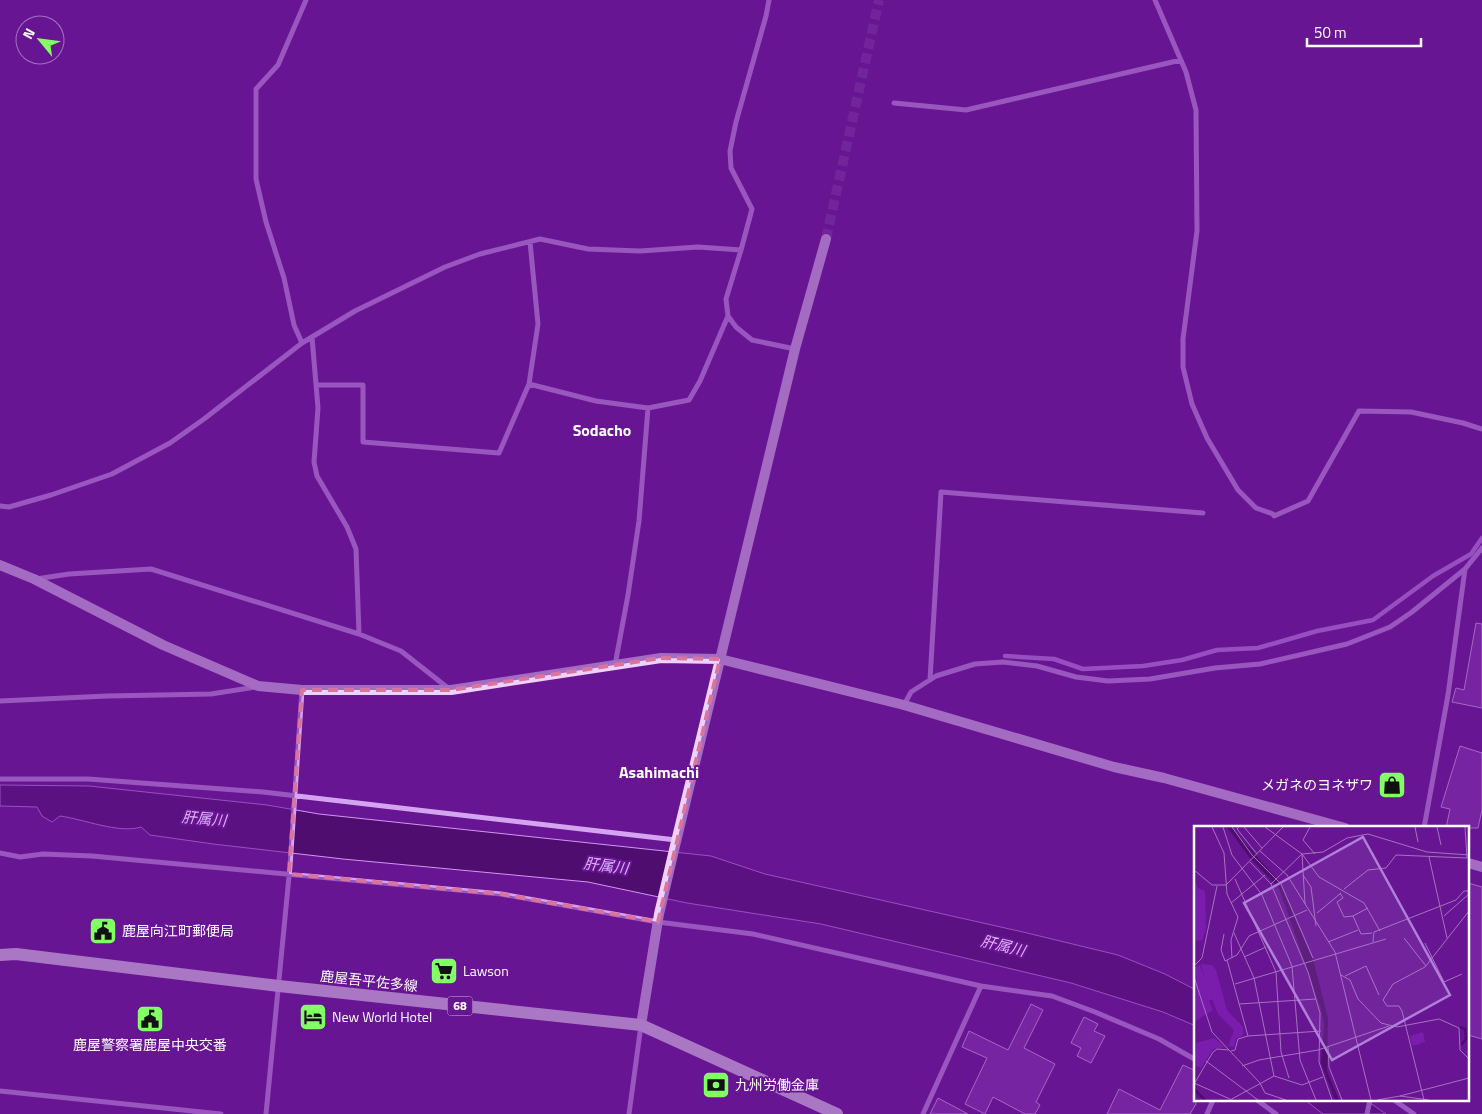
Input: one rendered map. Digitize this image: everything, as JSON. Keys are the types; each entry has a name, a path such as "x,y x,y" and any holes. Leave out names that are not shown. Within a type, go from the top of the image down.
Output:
{"main road":[{"name":"鹿屋吾平佐多線","path":"0,955 16,954 279,986 642,1026 837,1114"}],"street":[{"path":"302,343 294,325 284,278 266,222 256,179 256,89 278,65 306,0"},
{"path":"769,0 730,151 731,168 752,209 726,299 728,316 736,327 752,340 796,349"},
{"path":"1155,0 1186,72 1196,110 1197,231 1183,339 1184,367 1192,404 1207,438 1238,490 1256,508 1274,514 1274,516 1308,501 1360,411 1411,412 1482,429"},
{"path":"894,103 966,110 1181,60"},
{"path":"0,506 9,507 112,474 170,443 204,420 302,343 355,311 445,267 480,254 540,239 588,250 640,251 698,247 741,250"},
{"path":"630,1114 658,918 796,349 826,239"},
{"path":"316,385 363,385 364,442 500,453 529,384 538,324 530,242"},
{"path":"529,384 596,401 648,408 689,400 700,381 728,316"},
{"path":"312,337 318,408 314,462 317,476 348,526 356,549 359,634"},
{"path":"615,665 639,521 648,408"},
{"path":"930,680 940,492 1203,513"},
{"path":"904,705 911,692 936,676 975,664 1003,662 1037,666 1076,677 1108,681 1150,679 1215,668 1260,664 1347,644 1390,627 1465,569 1482,548"},
{"path":"0,565 34,579 163,645 258,686"},
{"path":"34,579 68,574 151,569 359,634 401,651 451,690"},
{"path":"1424,826 1448,695 1465,569"},
{"path":"0,700 211,694 258,686 302,690 451,690 661,658 720,659 904,705 1114,767 1164,778 1337,826"},
{"path":"266,1114 290,866 302,690"},
{"path":"0,779 88,779 294,795 675,845"},
{"path":"0,853 20,857 43,854 92,856 501,894 753,934 981,986 1052,996 1159,1039 1194,1059"},
{"path":"922,1114 981,986"},
{"path":"0,1091 221,1114"},
{"path":"1207,1114 1212,1102"},
{"path":"1260,1102 1276,1114"},
{"path":"1397,1102 1414,1114"}],"highlighted area":[{"path":"661,658 720,659 658,922 501,894 289,874 302,690 451,690"}],"water":[{"name":"肝属川","path":"0,785 89,786 267,805 319,814 711,856 765,874 1118,955 1165,974 1194,989 1194,1025 1163,1012 1071,983 821,924 687,903 588,882 343,859 213,844 150,835 141,827 122,829 60,816 52,822 42,816 37,807 0,806"},
{"path":"1308,1102 1369,1102 1386,1114 1323,1114"}],"building":[{"path":"1476,623 1482,624 1482,708 1452,702 1456,688 1464,690"},
{"path":"1460,746 1482,753 1482,810 1478,828 1446,826 1450,809 1441,807"},
{"path":"1470,884 1482,887 1482,1039 1470,1036"},
{"path":"1031,1004 1043,1010 1024,1048 1055,1064 1036,1102 1040,1105 1035,1114 1025,1114 993,1097 985,1114 965,1104 987,1058 962,1047 969,1031 1008,1050"},
{"path":"1084,1017 1098,1024 1094,1031 1105,1036 1091,1063 1077,1056 1081,1048 1071,1043"},
{"path":"1183,1065 1194,1070 1194,1102 1196,1104 1190,1114 1107,1114 1119,1089 1160,1110"},
{"path":"938,1098 968,1114 930,1114"}],"waterway":[{"path":"1005,656 1054,659 1083,669 1143,666 1182,660 1217,650 1258,648 1317,631 1373,620 1433,576 1471,554 1482,538"}],"tunnel":[{"path":"826,239 879,0"}],"place":[{"name":"メガネのヨネザワ","path":"1392,785"},
{"name":"鹿屋向江町郵便局","path":"103,931"},
{"name":"Lawson","path":"444,971"},
{"name":"New World Hotel","path":"313,1017"},
{"name":"鹿屋警察署鹿屋中央交番","path":"150,1019"},
{"name":"九州労働金庫","path":"716,1085"}],"district":[{"name":"Sodacho","path":"602,430"},
{"name":"Asahimachi","path":"659,772"}]}
